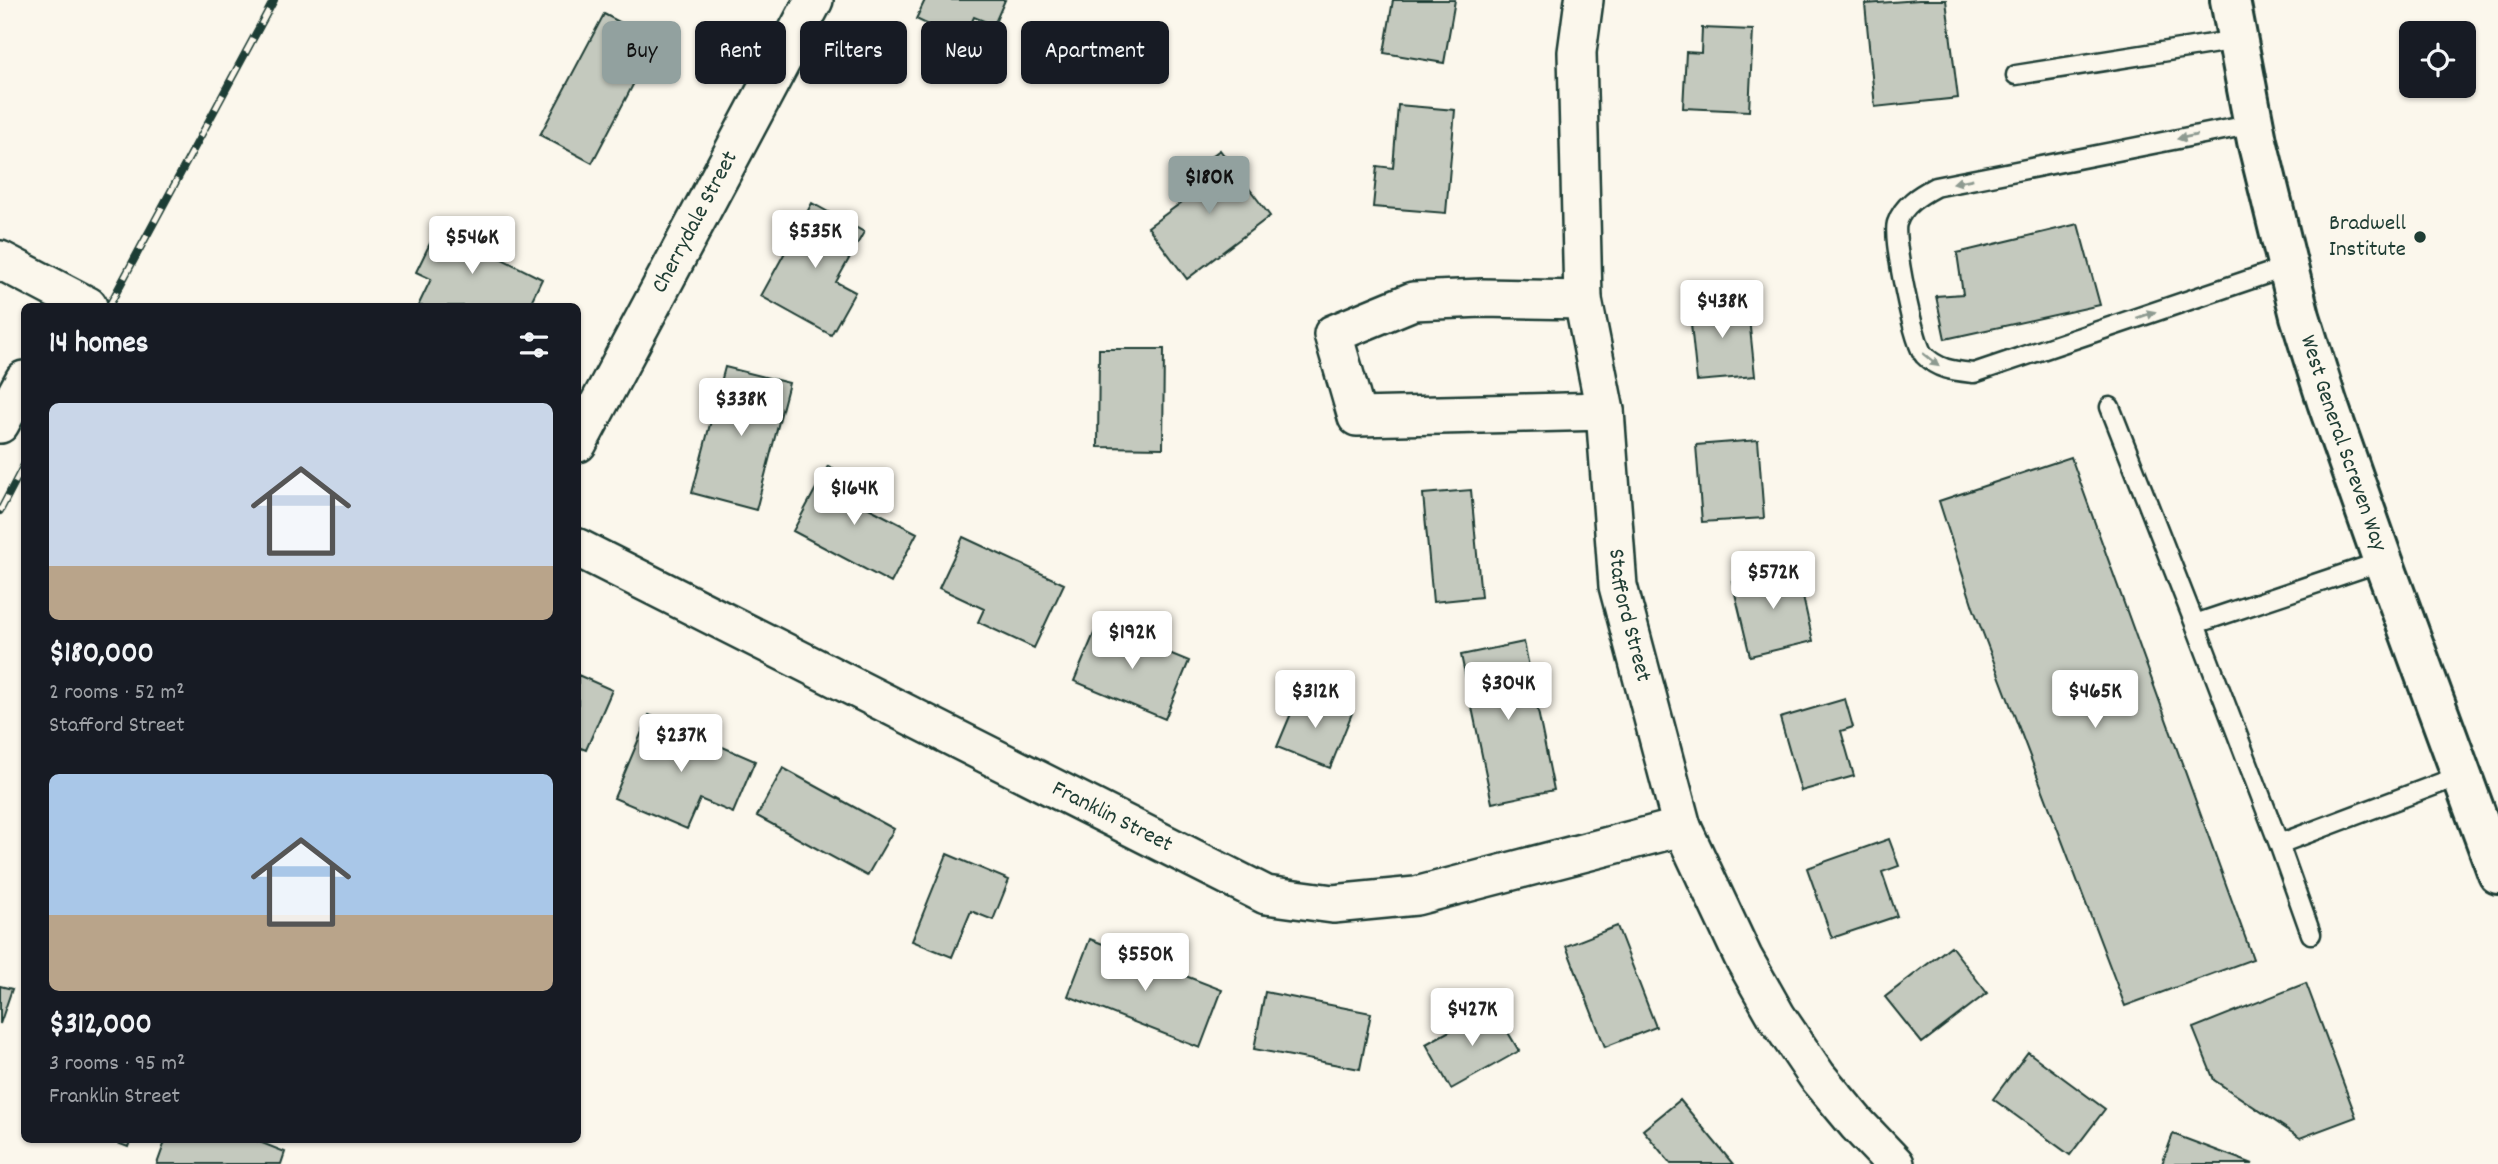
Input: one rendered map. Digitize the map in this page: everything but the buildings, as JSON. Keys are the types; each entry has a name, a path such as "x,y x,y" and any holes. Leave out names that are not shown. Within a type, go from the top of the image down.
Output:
{"main road":[{"name":"West General Screven Way","path":"2230,0 2254,124 2300,316 2327,402 2498,874"}],"street":[{"name":"Cherrydale Street","path":"581,437 814,0"},
{"name":"Stafford Street","path":"1584,0 1577,52 1583,300 1605,411 1618,586 1682,827 1743,957 1777,1017 1817,1076 1895,1164"},
{"path":"0,260 75,303"},
{"path":"1583,300 1482,298 1413,301 1332,334 1357,417 1605,411"},
{"path":"0,424 21,386"},
{"name":"Franklin Street","path":"581,550 1266,895 1333,904 1416,897 1682,827"}],"lane":[{"path":"2016,75 2237,40"},
{"path":"2254,124 1935,187 1913,199 1896,225 1902,281 1923,354 1945,370 1974,373 2287,267"},
{"path":"2110,407 2279,844 2311,934"},
{"path":"2195,624 2384,561"},
{"path":"2279,844 2462,775"}],"railway":[{"path":"111,303 274,0"},
{"path":"0,511 21,471"}],"place":[{"name":"Bradwell Institute","path":"2420,237"}]}
